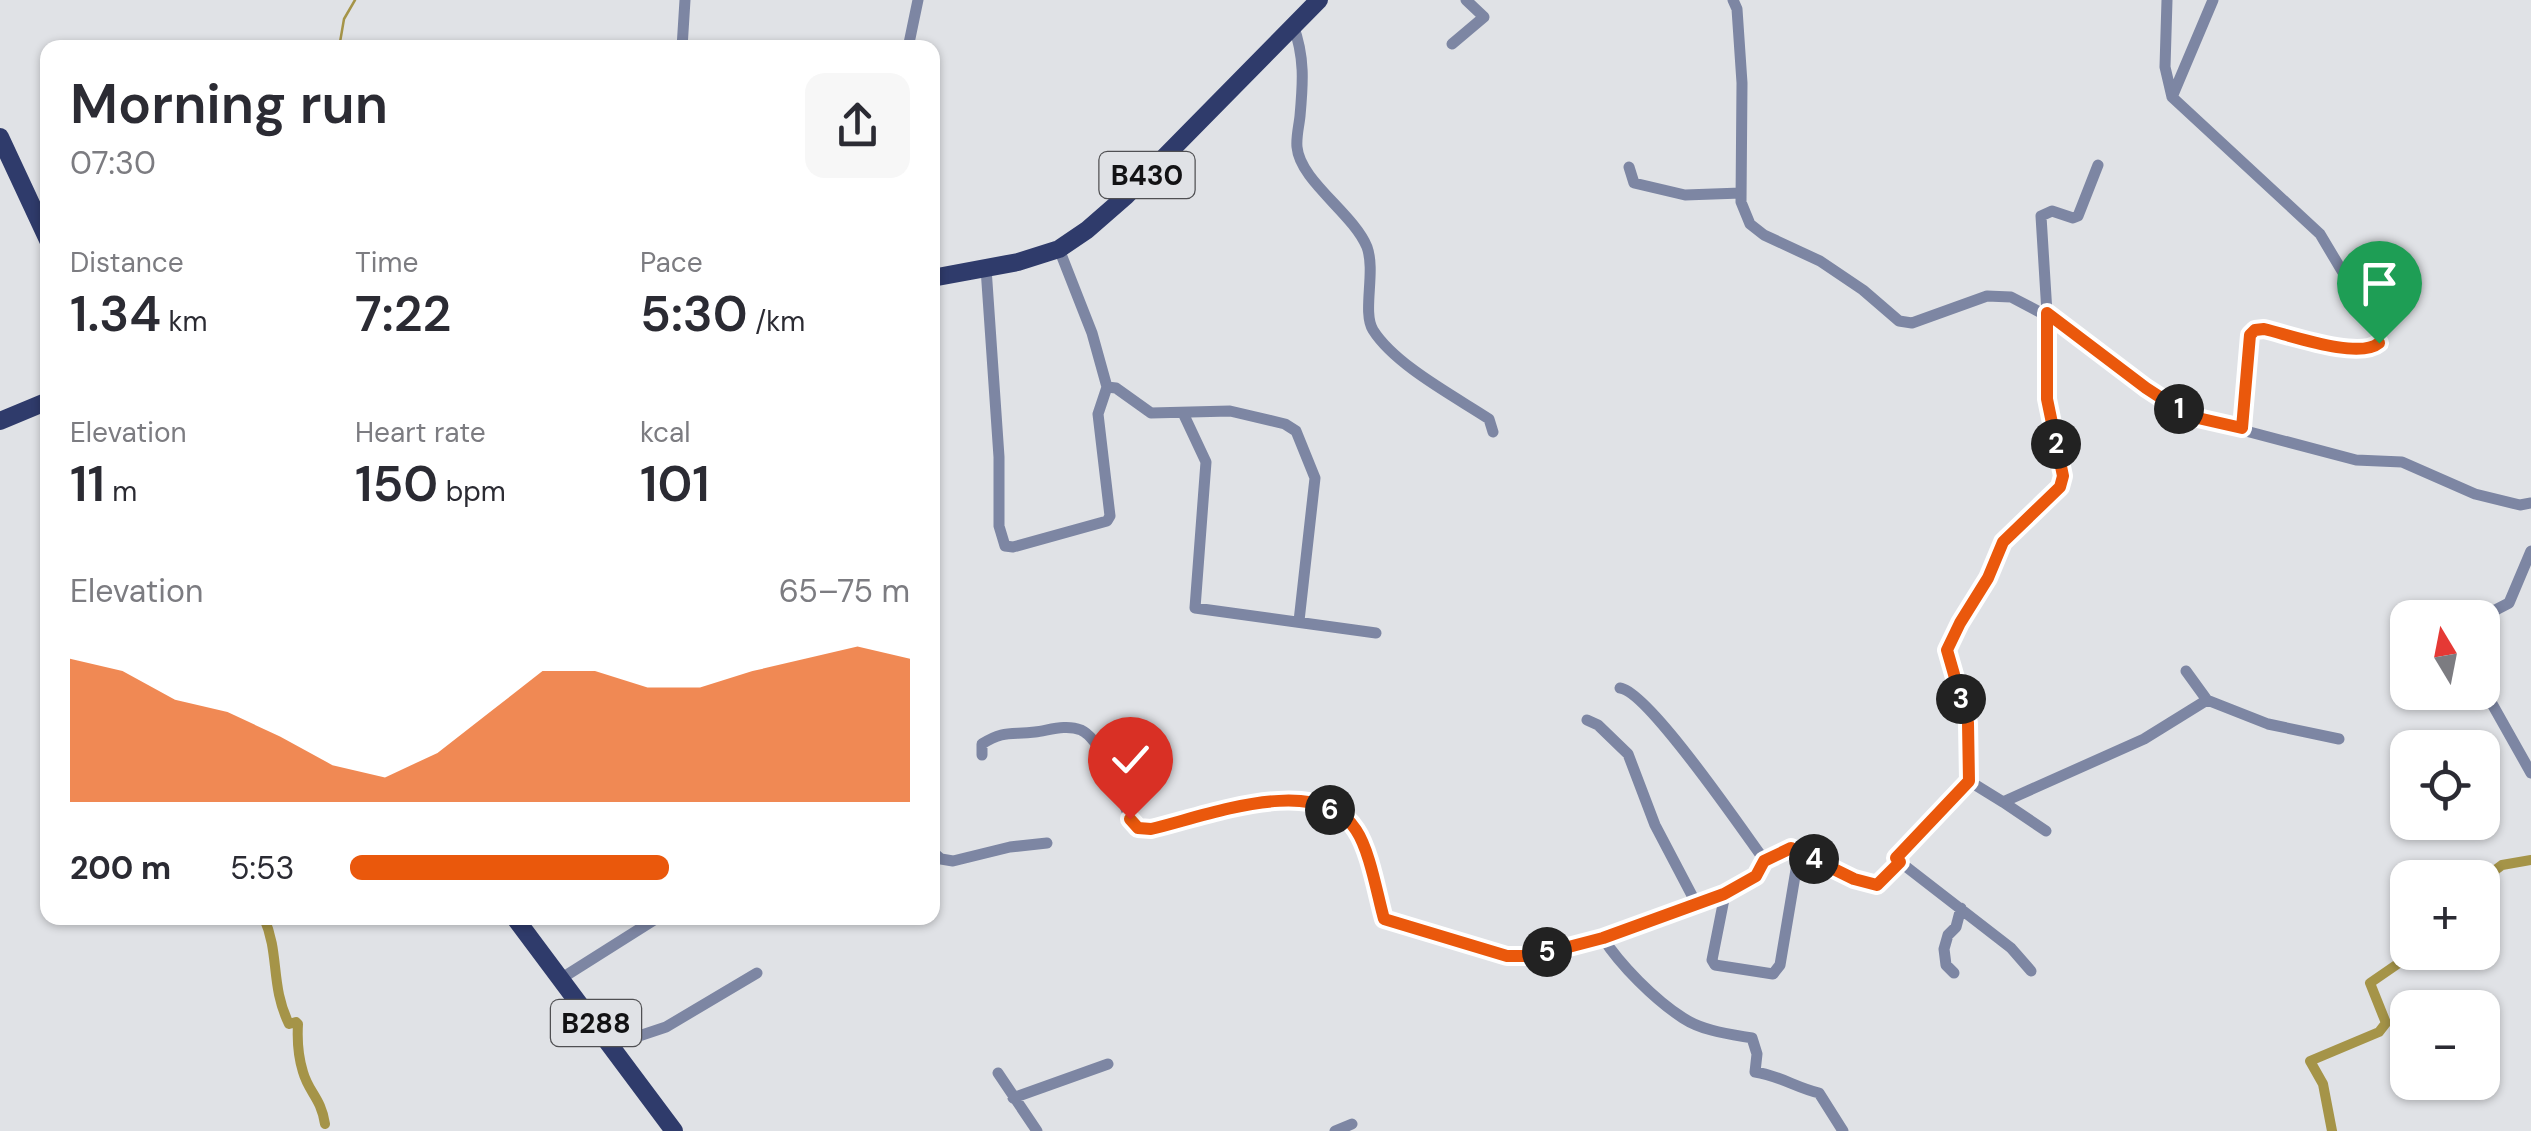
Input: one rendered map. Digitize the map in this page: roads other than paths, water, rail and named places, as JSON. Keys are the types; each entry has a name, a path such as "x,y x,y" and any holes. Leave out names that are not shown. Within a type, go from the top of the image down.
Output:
{"main road":[{"name":"B430","path":"940,277 1018,262 1058,249 1087,230 1126,196 1319,0"},
{"path":"0,137 39,206"},
{"path":"0,421 40,404"},
{"name":"B288","path":"520,925 674,1131"}],"street":[{"path":"682,40 685,0"},
{"path":"910,40 918,0"},
{"path":"1452,44 1484,16 1466,0"},
{"path":"1733,0 1742,83 1741,202 1750,224 1764,235 1820,261 1899,321 1912,323 1987,296 2011,297 2047,313 2189,416 2356,460 2402,462 2475,494 2531,504"},
{"path":"2166,0 2165,67 2172,97 2320,234 2379,333 2379,343 2372,350 2355,350 2255,330 2250,335 2242,428"},
{"path":"2172,97 2214,0"},
{"path":"1293,25 1303,57 1297,150 1310,175 1346,215 1367,248 1372,283 1368,319 1374,332 1403,361 1489,420 1493,432"},
{"path":"2031,971 2010,948 1896,858 1969,781 1968,723 1947,650 1988,578 2003,542 2060,487 2063,476 2047,399 2041,216 2052,211 2078,216 2098,164"},
{"path":"1629,167 1634,183 1684,195 1741,193"},
{"path":"986,268 1000,457 998,526 1006,546 1014,547 1106,521 1110,516 1098,414 1107,387 1092,333 1058,249"},
{"path":"1107,387 1116,388 1151,414 1230,411 1286,424 1296,431 1315,478 1299,622"},
{"path":"1183,413 1206,462 1195,608 1376,633"},
{"path":"2500,608 2508,604 2531,551"},
{"path":"2186,671 2207,700 2268,724 2340,739"},
{"path":"1620,688 1633,693 1659,718 1764,861"},
{"path":"2003,802 2144,739 2207,700"},
{"path":"2495,710 2531,774"},
{"path":"1587,720 1598,725 1628,754 1655,825 1697,905"},
{"path":"982,755 982,744 1001,732 1029,733 1062,727 1083,730 1098,744 1130,819 1138,828 1151,829 1254,802 1310,802 1342,814 1358,832 1384,919 1507,956 1534,956 1603,938 1697,905 1756,876 1764,861 1791,848 1854,879 1877,885 1900,862"},
{"path":"1969,781 2046,831"},
{"path":"940,858 953,861 1010,847 1047,843"},
{"path":"1724,894 1712,960 1715,965 1773,974 1780,965 1799,852"},
{"path":"1954,973 1946,965 1944,949 1961,908"},
{"path":"562,978 646,925"},
{"path":"1603,938 1627,969 1683,1018 1718,1032 1752,1038 1757,1054 1755,1072 1819,1094 1842,1131"},
{"path":"612,1046 666,1027 757,973"},
{"path":"1013,1098 1108,1064"},
{"path":"998,1072 1037,1131"},
{"path":"1335,1131 1352,1124"}],"waterway":[{"path":"340,40 344,19 355,0"},
{"path":"2500,866 2531,860"},
{"path":"267,925 283,1010 289,1024 298,1024 301,1066 325,1124"},
{"path":"2332,1131 2323,1084 2310,1061 2379,1032 2386,1023 2370,983 2390,969"}]}
